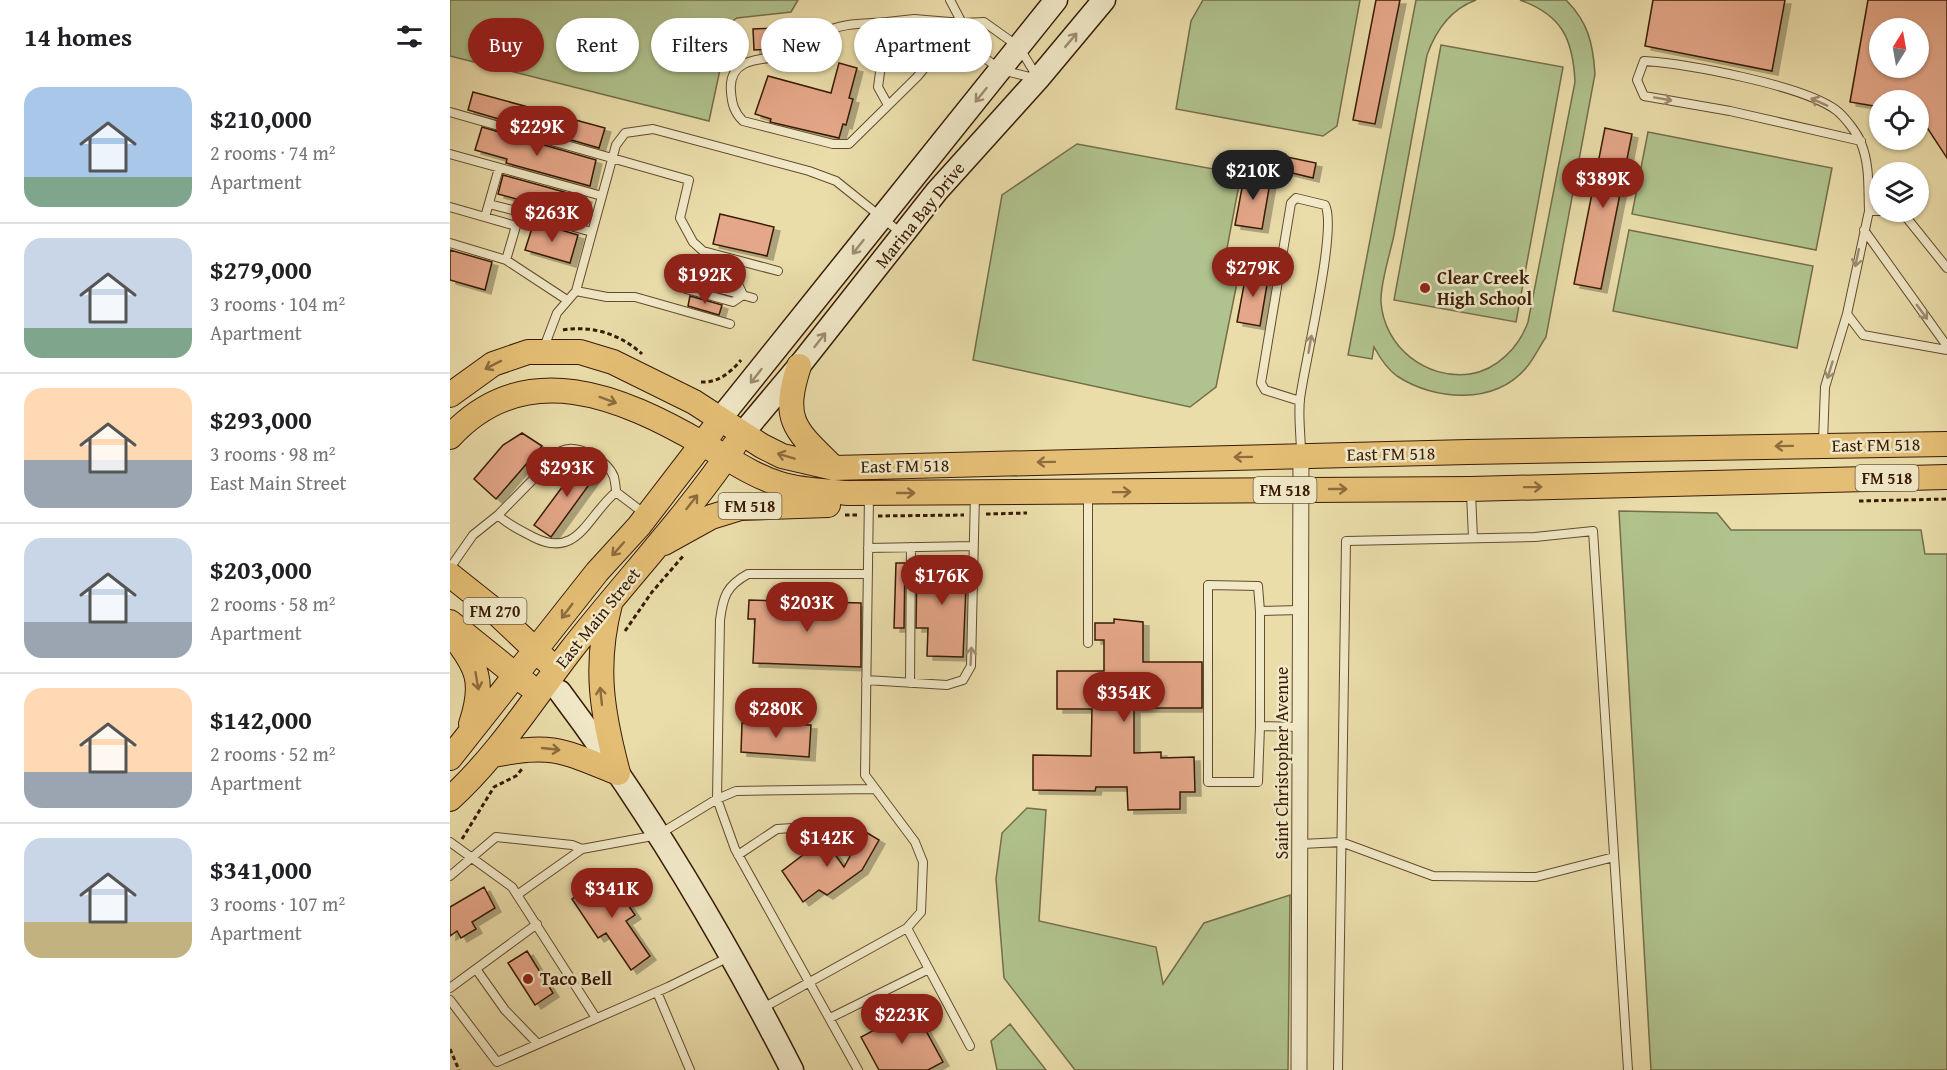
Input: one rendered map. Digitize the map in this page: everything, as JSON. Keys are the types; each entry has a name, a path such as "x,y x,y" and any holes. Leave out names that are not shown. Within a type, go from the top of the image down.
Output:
{"main road":[{"name":"Marina Bay Drive","path":"720,419 1056,0"},
{"name":"Marina Bay Drive","path":"742,434 799,366 937,191 1038,79 1104,0"},
{"path":"450,395 493,364 528,352 546,341 614,362 694,402 720,419"},
{"path":"451,435 472,402 507,382 533,376 538,371 546,341"},
{"path":"799,366 790,394 791,415 798,429 834,468"},
{"name":"East FM 518","path":"451,435 500,399 552,388 575,390 607,399 703,443 726,458 778,484 798,489 858,493 1470,489 1947,477"},
{"name":"FM 518","path":"720,419 782,456 834,468"},
{"name":"East Main Street","path":"450,758 597,572 646,515 720,419"},
{"name":"East Main Street","path":"450,799 552,686 610,602 658,545 742,434"},
{"name":"East FM 518","path":"834,468 1468,452 1947,444"},
{"path":"1822,446 1827,480"},
{"path":"1468,452 1470,489"},
{"name":"FM 518","path":"658,545 680,536 711,517 740,508 828,506 858,493"},
{"name":"FM 270","path":"450,575 537,650 552,686 618,773 731,956 792,1070"},
{"path":"610,602 599,677 607,732 618,773"},
{"name":"FM 270","path":"450,622 516,675 552,686"},
{"path":"450,631 469,655 477,676 480,698 466,737"},
{"path":"493,754 535,748 561,750 618,773"}],"street":[{"name":"Saint Christopher Avenue","path":"1299,1070 1302,844 1301,456"}],"lane":[{"path":"950,0 959,18"},
{"path":"854,26 835,28 822,34 811,49 802,53 744,62 734,72 730,82 735,112 742,120 833,144 849,144 921,72"},
{"path":"992,28 1019,47 1038,79"},
{"path":"1822,446 1825,387 1847,314 1869,212 1868,169 1861,141 1837,110 1796,92 1677,63 1644,61 1636,80 1644,96 1730,111 1861,141"},
{"path":"992,63 1001,70 1038,79"},
{"path":"880,72 878,87 888,105"},
{"path":"450,114 689,180 680,218 693,242 703,251 778,271"},
{"path":"546,341 567,300 576,291 616,145 626,133 653,129 809,171 836,181 902,234"},
{"path":"450,154 602,196"},
{"path":"485,217 499,168"},
{"path":"1300,401 1265,390 1261,383 1291,203 1296,198 1317,201 1329,210 1325,262 1300,401 1301,456"},
{"path":"489,204 592,232"},
{"path":"450,207 516,226"},
{"path":"506,260 520,212"},
{"path":"1910,222 1947,268"},
{"path":"1864,230 1947,348"},
{"path":"450,243 506,260 567,300"},
{"path":"743,295 733,302 686,289 678,277 690,270 738,284 743,295 753,298"},
{"path":"576,291 607,297 635,297 730,324"},
{"path":"1847,314 1863,335 1947,348"},
{"path":"450,568 473,535 498,515 561,451 568,448 585,449 613,475 616,492 646,515"},
{"path":"1470,489 1473,538"},
{"path":"498,515 507,524 556,545 569,542 616,492"},
{"path":"1088,492 1090,578 1088,644"},
{"path":"761,1010 907,928 921,912 923,862 915,842 865,774 868,548 858,493"},
{"path":"866,680 947,685 963,680 971,666 975,493"},
{"path":"1338,1070 1346,541 1473,538 1593,531 1628,1070"},
{"path":"868,548 973,546"},
{"path":"910,683 911,547"},
{"path":"858,1070 738,855 717,799 720,620 723,595 733,582 748,574 868,574"},
{"path":"1208,585 1258,586 1260,611 1258,782 1208,782 1208,585"},
{"path":"1260,611 1301,610"},
{"path":"1260,726 1301,727"},
{"path":"517,895 582,849 658,836 717,799 736,791 874,789"},
{"path":"738,855 777,829 808,827"},
{"path":"450,876 496,837 572,845 582,849"},
{"path":"1302,844 1341,842 1433,876 1536,877 1614,857"},
{"path":"453,845 512,887 596,1018"},
{"path":"450,988 537,924"},
{"path":"907,928 970,1046"},
{"path":"450,1000 499,1066 537,1043 657,992 731,956"},
{"path":"476,969 505,1010 537,1043"},
{"path":"830,1018 929,969"},
{"path":"657,992 690,1070"}],"path":[{"path":"546,341 577,328 608,333 630,342 650,361"},
{"path":"695,381 704,383 716,380 731,371 746,354"},
{"path":"624,633 652,592 687,551"},
{"path":"453,845 467,833 494,787 516,776 524,763"},
{"path":"450,1049 459,1070"}],"green space":[{"path":"450,0 798,0 791,12 737,18 651,18 651,72 720,72 709,121 514,72 544,72 544,18 468,18 468,61 450,56"},
{"path":"1203,0 1360,0 1337,126 1323,136 1176,109 1191,21"},
{"path":"1416,0 1476,0 1452,15 1435,37 1427,55 1381,295 1384,318 1399,346 1423,366 1438,372 1470,374 1489,368 1513,348 1528,322 1575,82 1568,41 1562,30 1546,13 1520,0 1566,0 1580,16 1593,52 1595,74 1546,337 1526,368 1513,380 1481,393 1446,394 1412,384 1390,370 1374,347 1372,359 1348,355"},
{"path":"1441,45 1563,67 1516,322 1394,300"},
{"path":"1648,132 1832,168 1816,250 1632,214"},
{"path":"1077,144 1241,174 1225,259 1241,263 1216,387 1190,407 973,360 1002,195"},
{"path":"1629,230 1813,266 1797,348 1613,311"},
{"path":"1619,511 1717,513 1731,530 1921,530 1925,554 1947,554 1947,1070 1651,1070"},
{"path":"1027,808 1046,810 1039,921 1156,947 1163,984 1204,923 1290,895 1288,1070 1075,1070 1004,978 996,879 1002,833"},
{"path":"1010,1024 1046,1070 997,1070 991,1041"}],"building":[{"path":"1376,0 1400,0 1375,124 1353,120"},
{"path":"1653,0 1785,0 1772,71 1645,46"},
{"path":"1868,0 1947,0 1947,158 1929,131 1929,90 1869,90 1869,105 1850,102"},
{"path":"753,29 761,29 761,50 754,50"},
{"path":"842,64 854,67 856,72 849,98 853,99 846,125 843,124 839,138 770,122 771,119 755,114 768,76 831,93 837,72 842,72"},
{"path":"473,92 605,128 599,148 468,110"},
{"path":"482,127 596,160 590,186 506,163 507,159 475,150"},
{"path":"1605,128 1632,134 1601,289 1574,284"},
{"path":"1287,157 1316,163 1313,178 1284,171"},
{"path":"1245,172 1271,177 1262,229 1235,225"},
{"path":"503,175 586,198 579,222 537,210 538,205 498,194"},
{"path":"720,214 774,227 767,256 713,244"},
{"path":"534,222 578,235 570,263 525,250"},
{"path":"450,250 492,262 485,290 450,280"},
{"path":"1247,269 1269,273 1260,326 1237,322"},
{"path":"690,296 722,305 719,315 688,306"},
{"path":"522,433 542,446 496,499 474,479 503,445"},
{"path":"583,459 599,471 551,537 534,525"},
{"path":"930,559 967,561 963,657 927,656 928,628 916,628 917,564 930,565"},
{"path":"896,563 905,563 904,628 894,628"},
{"path":"749,600 861,603 861,667 753,663 755,619 748,619"},
{"path":"1114,619 1143,622 1143,662 1202,662 1202,708 1134,708 1134,753 1161,752 1161,758 1194,757 1195,792 1180,792 1180,809 1128,810 1127,787 1096,787 1095,791 1033,790 1033,755 1091,756 1092,709 1057,709 1057,671 1104,671 1104,640 1095,640 1095,623 1114,623"},
{"path":"742,723 811,725 809,757 741,752"},
{"path":"864,831 879,840 862,870 827,895 819,890 803,902 782,871 824,839 844,867"},
{"path":"608,875 635,915 626,921 650,956 631,970 606,933 598,938 572,899"},
{"path":"484,887 495,908 472,922 476,929 461,938 457,931 450,936 450,907"},
{"path":"527,951 553,993 535,1005 508,963"},
{"path":"914,1009 943,1062 928,1070 879,1070 861,1037"}],"place":[{"name":"Clear Creek High School","path":"1425,288"},
{"name":"Taco Bell","path":"528,979"}]}
